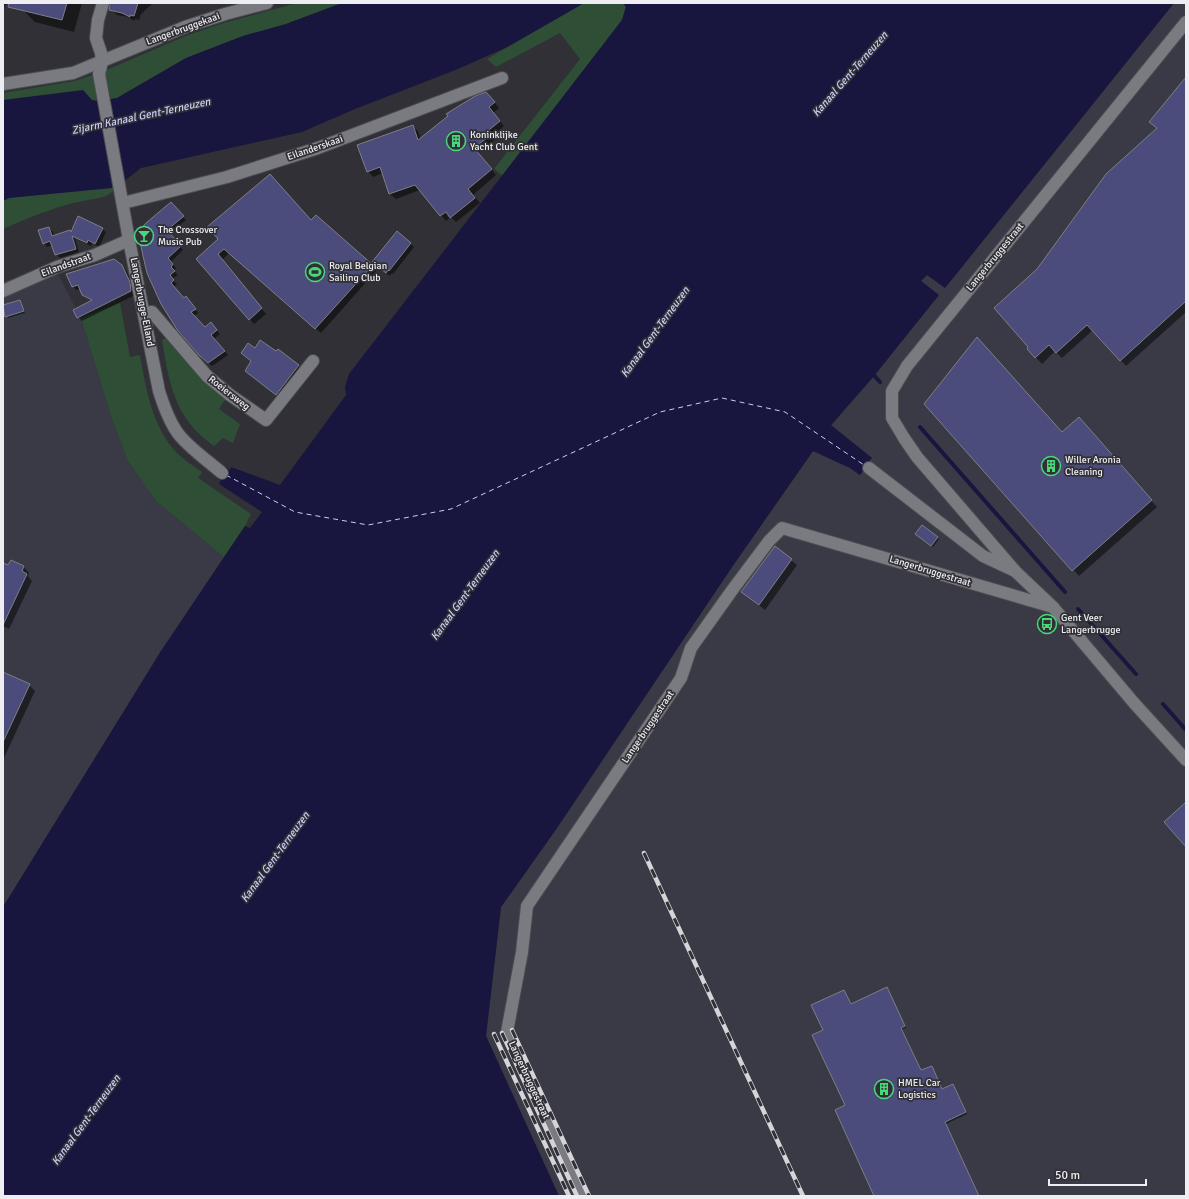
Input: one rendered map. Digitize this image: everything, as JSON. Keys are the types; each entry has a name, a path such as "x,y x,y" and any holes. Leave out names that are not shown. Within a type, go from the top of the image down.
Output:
{"street":[{"name":"Langerbrugge-Eiland","path":"103,3 98,20 96,38 101,53 102,62 99,74 129,240 159,392 166,413 179,435 222,473"},
{"name":"Langerbruggekaai","path":"3,84 73,73 185,27 225,14 267,3"},
{"name":"Langerbruggestraat","path":"1186,22 906,366 892,391 892,418 917,457 1015,571 1053,607 1134,703 1186,760"},
{"name":"Eilanderskaai","path":"123,203 227,177 318,148 502,78"},
{"name":"Eilandstraat","path":"3,291 57,267 95,255 129,240"},
{"name":"Roeiersweg","path":"144,313 152,312 207,376 230,395 266,420 313,361"},
{"path":"869,468 983,556 1015,571"},
{"name":"Langerbruggestraat","path":"583,1196 507,1032 522,952 527,906 681,678 691,648 769,541 782,528 1053,607"}],"shaded area":[{"path":"1174,3 1186,3 1186,1196 559,1196 486,1036 501,907 557,828 732,567 813,451 850,468 859,475 863,471 865,473 872,463 869,462 872,458 831,426 874,376 938,295 921,281 927,275 945,288"},
{"path":"58,274 81,318 112,419 128,461 156,501 224,557 161,651 3,907 3,282 17,277"}],"green space":[{"path":"297,3 342,3 286,24 243,36 186,58 117,98 98,101 3,100 3,93 75,81 102,72 188,35 227,22"},
{"path":"584,3 623,3 626,7 622,20 503,176 494,169 580,59 560,33 496,67 487,59"},
{"path":"114,183 114,190 105,196 55,208 3,229 3,201 9,198"},
{"path":"120,303 130,357 140,355 151,407 168,443 180,456 202,472 198,478 251,514 245,526 224,557 156,501 128,461 112,419 81,318"},
{"path":"167,337 226,398 219,409 240,424 233,443 223,438 214,446 196,431 184,415 174,395 168,373 162,340"}],"water":[{"name":"Zijarm Kanaal Gent-Terneuzen","path":"342,3 584,3 507,47 458,69 355,109 302,132 141,168 123,182 114,183 112,188 9,198 3,201 3,100 83,90 92,100 97,101 117,98 186,58 243,36 286,24"},
{"name":"Kanaal Gent-Terneuzen","path":"623,3 1174,3 945,288 927,275 921,281 939,295 874,376 831,425 872,458 869,461 872,463 865,473 863,471 860,475 850,468 813,451 732,567 557,828 501,907 486,1036 559,1196 3,1196 3,907 161,651 245,526 250,528 262,512 219,484 221,480 218,479 226,467 230,470 231,467 280,485 346,395 345,387 349,374 622,20 626,7"}],"building":[{"path":"9,3 67,3 62,20 8,7"},
{"path":"110,3 138,3 134,16 130,15 130,17 122,13 109,10"},
{"path":"1186,77 1186,301 1120,361 1087,325 1056,353 1049,345 1035,358 1027,349 1028,347 994,308 1037,269 1106,174 1157,128 1149,122"},
{"path":"486,92 495,102 489,107 500,121 489,130 492,134 474,148 492,169 468,189 475,198 450,218 446,212 440,216 415,185 389,194 380,167 367,172 357,145 413,125 418,140 448,116 446,114 475,96"},
{"path":"270,174 311,220 316,215 373,265 315,329 224,249 218,254 262,308 249,320 196,259 218,239 207,227"},
{"path":"171,202 184,216 167,230 181,246 168,258 173,264 171,267 175,271 170,275 174,280 171,283 184,298 186,296 196,309 191,312 205,327 211,322 217,330 211,335 225,351 208,363 178,331 161,304 147,273 143,256 138,232 146,223"},
{"path":"78,216 103,228 95,244 88,240 87,243 72,236 76,249 55,255 50,241 43,244 38,230 49,227 52,236 70,230 71,232"},
{"path":"397,231 411,243 386,273 372,262"},
{"path":"114,259 122,265 130,282 131,291 77,318 73,310 92,300 82,295 78,285 72,287 66,274"},
{"path":"20,300 24,311 5,317 3,305"},
{"name":"Willer Aronia Cleaning","path":"977,337 1062,432 1079,417 1152,500 1072,571 924,404"},
{"path":"260,340 276,351 278,349 299,365 276,395 245,371 251,361 241,353 248,343 255,348"},
{"path":"922,525 938,537 931,546 915,534"},
{"path":"775,546 792,559 759,605 741,592"},
{"path":"11,560 24,566 22,571 27,574 3,625 3,563 8,565"},
{"path":"3,672 30,684 3,742"},
{"path":"1186,802 1186,847 1164,822"},
{"name":"HMEL Car Logistics","path":"887,987 905,1026 901,1028 921,1070 932,1066 942,1089 953,1084 966,1112 945,1122 979,1196 874,1196 835,1110 845,1105 812,1035 823,1030 811,1005 844,990 851,1004"}],"waterway":[{"path":"871,372 880,382"},
{"path":"920,427 1065,592"},
{"path":"1078,609 1136,674"},
{"path":"1163,704 1186,730"}],"ferry route":[{"path":"226,475 295,512 368,525 451,509 660,412 722,398 785,412 864,465"}],"railway":[{"path":"644,853 803,1196"},
{"path":"512,1030 589,1196"},
{"path":"502,1033 577,1196"},
{"path":"494,1034 569,1196"}],"place":[{"name":"Koninklijke Yacht Club Gent","path":"456,141"},
{"name":"The Crossover Music Pub","path":"144,236"},
{"name":"Royal Belgian Sailing Club","path":"315,272"},
{"name":"Willer Aronia Cleaning","path":"1051,466"},
{"name":"Gent Veer Langerbrugge","path":"1047,624"},
{"name":"HMEL Car Logistics","path":"884,1089"}]}
